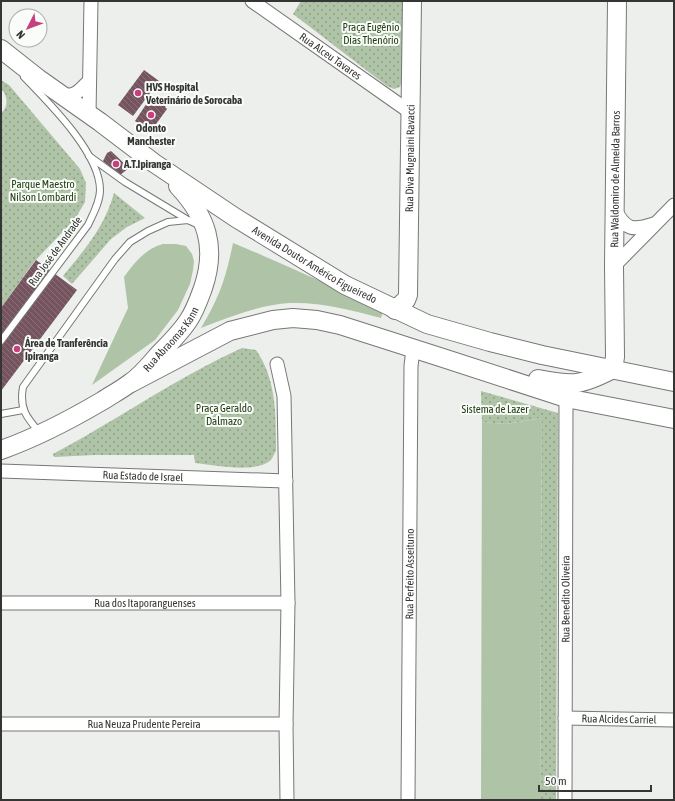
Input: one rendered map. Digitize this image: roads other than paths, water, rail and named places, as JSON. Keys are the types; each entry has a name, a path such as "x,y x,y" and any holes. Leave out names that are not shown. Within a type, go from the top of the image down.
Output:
{"main road":[{"name":"Rua Diva Mugnaini Ravacci","path":"396,310 403,304 408,295 412,1"},
{"name":"Rua Waldomiro de Almeida Barros","path":"617,1 614,266 619,366"},
{"name":"Avenida Doutor Américo Figueiredo","path":"1,49 39,79 89,114 154,163 236,218 345,285 427,324 542,355 619,366 674,382"},
{"name":"Rua Abraomas Kann","path":"1,450 41,435 77,416 132,383 178,335 189,320 200,298 210,266 209,241 206,228 199,214 179,187 154,163"},
{"path":"132,383 230,331 273,320 293,318 317,320 340,325 566,398 674,419"},
{"path":"443,358 561,384 585,382 619,366"}],"street":[{"path":"89,114 91,1"},
{"name":"Rua Alceu Tavares","path":"252,1 410,112"},
{"path":"62,95 69,96 75,94 89,81"},
{"path":"614,266 674,205"},
{"path":"615,210 621,221 627,226 639,229 654,224"},
{"name":"Rua Perfeito Asseituno","path":"408,800 413,349"},
{"path":"277,364 284,396 286,481 288,603 286,724 287,800"},
{"name":"Rua Benedito Oliveira","path":"565,800 566,398"},
{"name":"Rua Estado de Israel","path":"1,471 286,481"},
{"name":"Rua dos Itaporanguenses","path":"1,603 288,603"},
{"name":"Rua Alcides Carriel","path":"565,718 674,720"},
{"name":"Rua Neuza Prudente Pereira","path":"1,724 286,724"}],"lane":[{"name":"Rua José de Andrade","path":"1,53 72,130 89,156 99,182 100,192 88,225 1,341"},
{"path":"89,156 125,182 188,220 206,228"},
{"path":"41,435 23,410 21,397 23,387 115,259 130,242 148,230 168,222 188,220"},
{"path":"1,414 23,410"}],"place":[{"name":"HVS Hospital Veterinário de Sorocaba","path":"138,93"},
{"name":"Odonto Manchester","path":"151,115"},
{"name":"A.T.Ipiranga","path":"116,164"},
{"name":"Área de Tranferência Ipiranga","path":"17,349"}],"park label":[{"name":"Praça Eugênio Dias Thenório","path":"371,33"},
{"name":"Parque Maestro Nilson Lombardi","path":"43,190"},
{"name":"Sistema de Lazer","path":"495,409"},
{"name":"Praça Geraldo Dalmazo","path":"224,414"}]}
